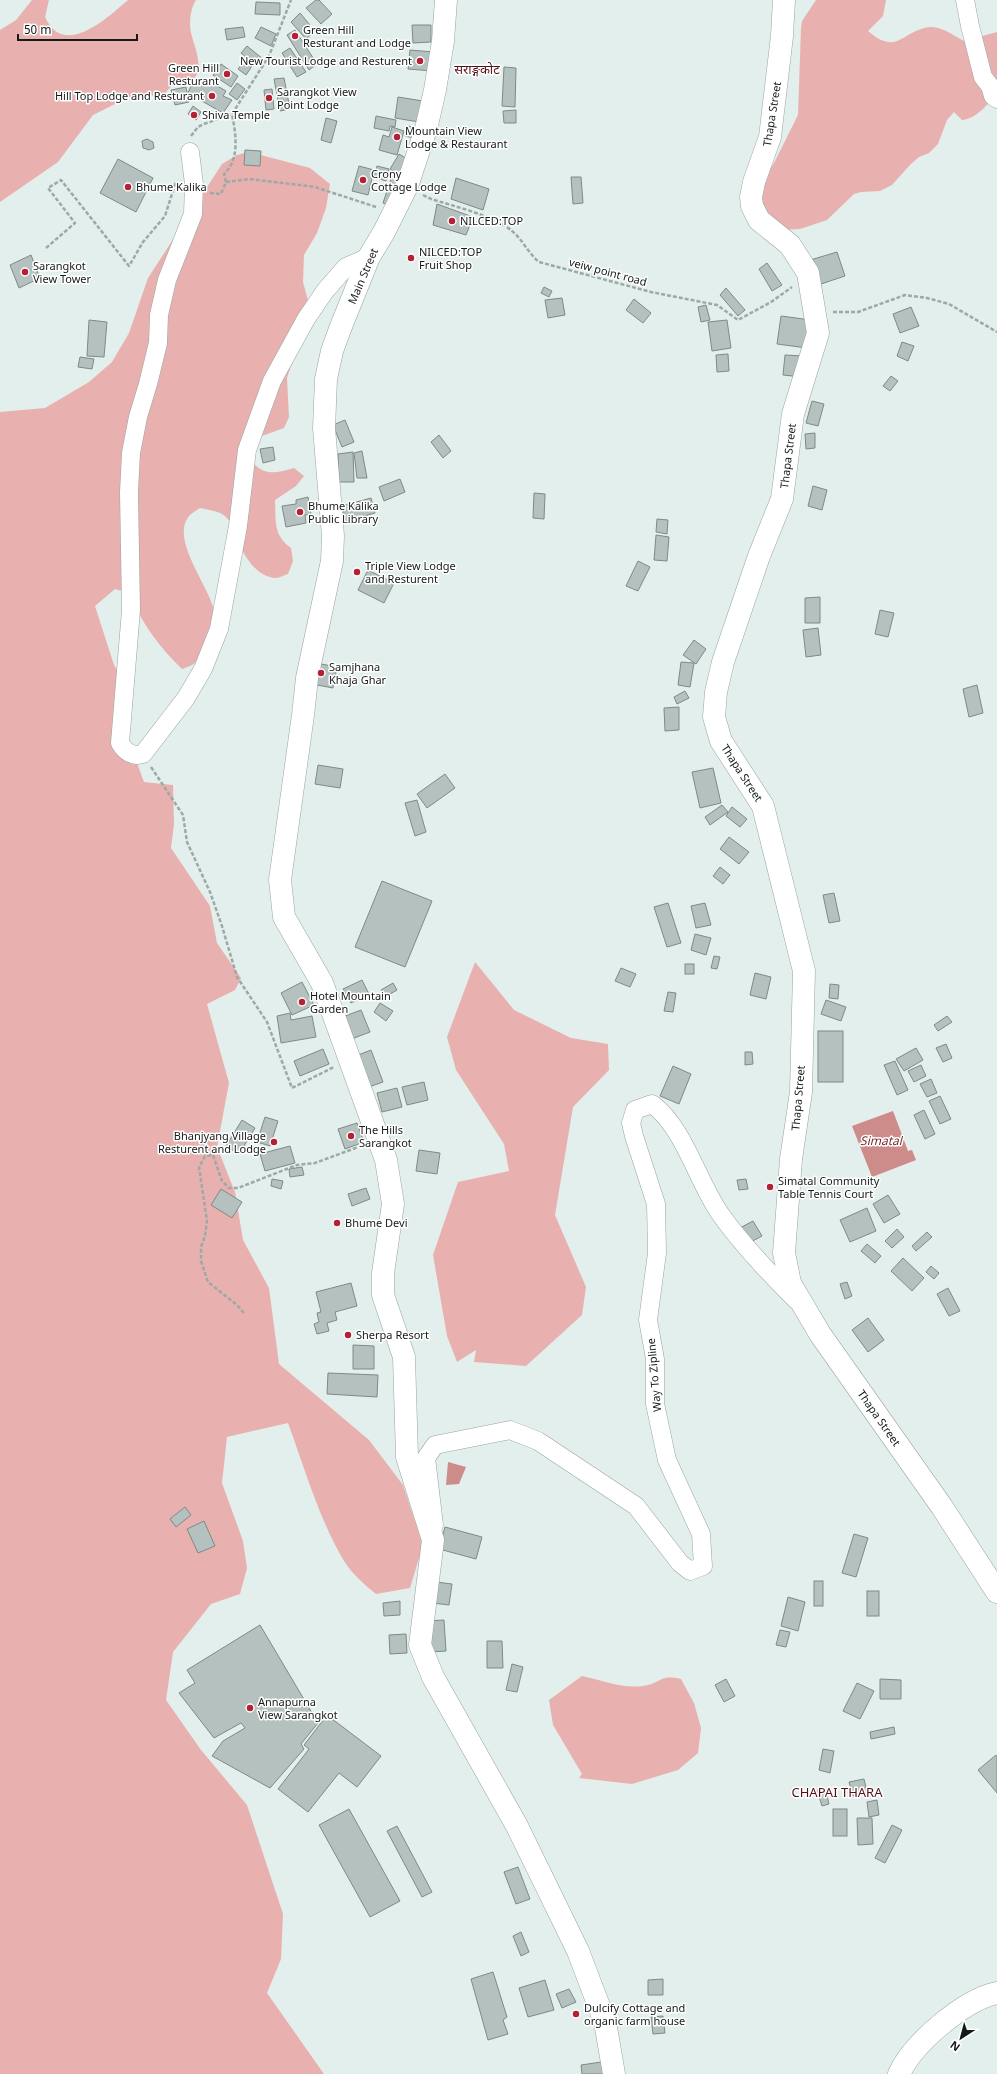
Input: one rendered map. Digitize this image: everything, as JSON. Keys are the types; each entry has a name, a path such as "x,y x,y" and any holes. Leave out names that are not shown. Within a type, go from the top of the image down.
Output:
{"street":[{"name":"Main Street","path":"432,1540 407,1457 404,1357 383,1295 383,1273 393,1204 386,1160 322,983 284,917 280,880 307,678 332,561 333,536 324,428 326,379 332,351 369,257 394,213 407,186 426,128 435,90 443,41 446,0"},
{"name":"Thapa Street","path":"784,0 782,36 770,137 754,182 751,197 752,206 759,220 790,245 808,273 816,312 818,333 808,372 793,414 782,499 759,556 725,655 716,692 714,717 721,741 763,806 804,971 801,1092 791,1159 784,1253 790,1283 820,1334 942,1508 997,1592"},
{"path":"965,0 983,77 990,86 993,96 997,99"},
{"path":"190,152 194,184 193,214 167,280 159,315 158,343 138,417 131,453 129,492 131,610 120,743 125,751 138,756 144,754 186,698 202,669 219,629 240,511 247,450 272,381 306,319 325,291 346,267 369,257"},
{"name":"Way To Zipline","path":"432,1540 435,1519 426,1458 435,1445 510,1430 538,1441 636,1506 680,1563 690,1571 703,1566 701,1534 667,1460 654,1404 655,1359 648,1320 657,1253 656,1204 631,1123 635,1110 652,1104 661,1111 684,1148 720,1214 765,1269 806,1311"},
{"path":"432,1540 420,1645 433,1677 517,1826 578,1951 605,2022 614,2074"},
{"path":"899,2074 918,2048 933,2031 963,2007 979,1999 997,1993"}],"path":[{"path":"204,124 232,114 269,56 291,0"},
{"path":"194,184 211,194 221,194 226,182 224,174 232,166 236,146 232,114"},
{"path":"46,248 75,223 48,188 61,180 128,266 143,242 165,216 176,178"},
{"path":"226,182 250,179 315,187 394,213"},
{"name":"veiw point road","path":"407,186 431,199 490,218 512,231 530,254 539,262 652,292 716,305 738,320 771,302 808,273"},
{"path":"816,312 858,312 905,295 927,298 949,304 997,332"},
{"path":"144,754 183,816 187,842 212,899 237,977 266,1022 292,1088 350,1060"},
{"path":"244,1313 237,1305 208,1282 201,1261 201,1247 205,1236 207,1221 199,1167 205,1156 213,1155 222,1181 229,1188 238,1188 297,1164 315,1164 378,1140"}],"shaded area":[{"path":"32,0 49,0 45,17 53,29 63,35 74,35 86,31 98,24 128,0 196,0 190,16 190,25 199,67 194,78 188,82 175,82 166,92 164,99 147,94 129,97 93,115 58,162 0,202 0,30 16,20"},
{"path":"816,0 886,0 883,16 868,31 886,42 900,40 921,29 930,27 944,30 966,42 997,32 997,94 972,117 962,120 954,112 947,120 938,144 929,153 919,157 910,165 892,185 880,191 854,194 827,220 800,229 778,230 758,197 761,184 774,163 798,115 802,21"},
{"path":"249,152 310,168 330,184 326,208 317,233 304,255 303,282 310,308 287,378 289,417 284,428 259,437 249,458 254,464 264,471 280,472 294,468 304,476 296,486 275,500 278,533 285,543 291,548 293,561 288,574 279,578 269,577 257,570 247,559 232,525 224,515 200,508 190,515 184,526 184,538 194,566 214,608 216,626 199,660 182,669 151,634 129,593 115,589 95,606 114,665 133,697 129,741 144,782 173,785 174,824 171,848 210,906 217,943 241,978 235,990 207,1004 229,1083 217,1147 235,1192 243,1240 269,1288 279,1364 369,1440 403,1485 423,1545 410,1588 376,1594 351,1570 335,1545 313,1494 288,1423 227,1437 222,1483 243,1541 247,1568 240,1594 211,1604 173,1652 166,1700 201,1750 247,1805 283,1914 281,1959 267,1993 324,2074 0,2074 0,412 45,408 89,382 112,362 129,333 148,278 222,164 237,155"},
{"path":"475,962 514,1010 571,1038 608,1044 609,1070 573,1107 555,1215 586,1287 582,1315 526,1366 474,1362 476,1350 457,1362 447,1336 433,1255 458,1182 509,1171 504,1144 456,1070 447,1037"},
{"path":"582,1676 612,1684 635,1687 649,1685 664,1678 681,1679 694,1703 701,1728 698,1753 678,1770 632,1784 579,1778 582,1774 553,1725 549,1700"}],"water":[{"name":"Simatal","path":"893,1111 908,1151 912,1150 916,1160 872,1177 852,1126"},
{"path":"448,1462 466,1467 459,1484 446,1485"}],"building":[{"path":"316,0 319,0 332,14 321,24 306,8"},
{"path":"256,2 280,3 280,15 255,14"},
{"path":"300,13 315,31 306,39 291,22"},
{"path":"412,25 431,25 431,42 413,43"},
{"path":"243,27 245,37 227,40 225,29"},
{"path":"261,27 276,34 271,46 255,38"},
{"path":"295,30 317,64 309,70 287,35"},
{"path":"247,46 263,59 257,66 241,53"},
{"path":"290,48 306,72 297,77 282,53"},
{"path":"410,50 434,52 433,71 408,69"},
{"path":"245,60 252,66 246,75 238,69"},
{"path":"221,64 238,76 231,87 213,75"},
{"path":"504,67 516,68 515,107 502,106"},
{"path":"284,78 290,109 280,111 274,79"},
{"path":"209,81 226,91 223,96 232,100 223,113 188,93 192,83"},
{"path":"237,83 245,89 237,100 229,94"},
{"path":"186,87 189,102 175,105 171,90"},
{"path":"272,89 274,109 266,110 264,90"},
{"path":"398,97 423,101 419,122 395,118"},
{"path":"193,106 201,112 196,120 188,114"},
{"path":"516,110 516,123 504,123 503,111"},
{"path":"376,116 396,120 395,127 390,126 389,131 374,128"},
{"path":"326,118 337,121 331,143 321,140"},
{"path":"408,126 420,129 418,139 405,136"},
{"path":"392,127 404,131 397,155 379,150 383,135 389,137"},
{"path":"147,139 153,142 154,148 149,150 143,148 142,141"},
{"path":"245,150 261,151 260,166 244,165"},
{"path":"399,154 409,160 400,175 390,169"},
{"path":"118,159 153,178 136,212 100,193"},
{"name":"Crony Cottage Lodge","path":"359,166 374,170 368,195 352,191"},
{"path":"377,166 389,169 386,181 374,177"},
{"path":"392,176 400,178 391,206 383,203"},
{"path":"571,177 581,177 583,203 573,204"},
{"path":"456,178 489,189 483,210 451,199"},
{"name":"NILCED:TOP","path":"437,204 473,217 466,235 433,225"},
{"path":"837,252 845,276 815,286 807,261"},
{"name":"Sarangkot View Tower","path":"31,255 40,278 19,288 10,265"},
{"path":"767,263 782,285 772,291 759,269"},
{"path":"544,287 552,291 549,297 541,293"},
{"path":"726,288 745,310 738,316 720,295"},
{"path":"562,298 565,315 548,318 545,300"},
{"path":"634,299 651,313 643,323 626,310"},
{"path":"706,305 710,320 701,322 698,307"},
{"path":"911,307 919,326 900,333 893,314"},
{"path":"781,316 811,320 807,348 777,344"},
{"path":"89,320 107,322 104,357 87,356"},
{"path":"727,320 731,348 712,351 708,322"},
{"path":"902,342 914,346 908,361 897,356"},
{"path":"728,354 729,371 717,372 716,355"},
{"path":"785,355 803,356 802,377 783,375"},
{"path":"80,357 94,359 92,369 78,367"},
{"path":"891,376 898,381 890,391 883,386"},
{"path":"812,401 824,404 818,426 806,423"},
{"path":"345,420 354,442 342,447 333,425"},
{"path":"815,433 815,448 806,449 805,434"},
{"path":"439,435 451,451 443,458 431,442"},
{"path":"273,447 275,460 263,463 260,449"},
{"path":"362,451 367,478 357,478 354,453"},
{"path":"353,452 354,482 339,482 338,454"},
{"path":"400,479 405,492 384,501 379,487"},
{"path":"813,486 827,490 822,510 808,506"},
{"path":"534,493 545,494 544,519 533,518"},
{"path":"308,497 311,514 305,515 306,523 286,527 282,506 296,504 296,500"},
{"path":"371,498 375,513 346,521 342,506"},
{"path":"657,519 668,520 667,534 656,532"},
{"path":"656,535 669,537 667,561 654,560"},
{"path":"638,561 650,567 638,591 626,586"},
{"path":"368,570 394,583 384,603 358,590"},
{"path":"820,597 820,623 805,623 805,598"},
{"path":"880,610 894,613 888,637 875,634"},
{"path":"818,628 821,655 806,657 803,630"},
{"path":"694,640 706,649 696,664 683,655"},
{"path":"681,662 694,663 690,687 678,685"},
{"path":"316,663 337,667 333,688 312,684"},
{"path":"977,685 983,713 969,717 963,689"},
{"path":"685,691 689,698 677,704 674,697"},
{"path":"679,707 679,730 665,731 664,708"},
{"path":"318,765 343,769 340,788 315,784"},
{"path":"713,768 721,803 700,808 692,772"},
{"path":"445,774 455,788 427,808 417,794"},
{"path":"417,800 426,832 415,836 405,803"},
{"path":"722,805 728,812 710,825 705,817"},
{"path":"732,807 747,819 740,827 726,816"},
{"path":"729,837 749,852 739,864 720,849"},
{"path":"720,867 730,875 723,884 713,876"},
{"path":"382,881 432,901 405,967 355,947"},
{"path":"834,893 840,921 829,923 823,895"},
{"path":"668,903 681,943 667,947 654,907"},
{"path":"705,903 711,925 696,928 691,906"},
{"path":"695,934 711,938 706,955 691,950"},
{"path":"714,956 720,957 717,969 711,968"},
{"path":"685,964 694,964 694,974 685,974"},
{"path":"621,968 636,974 630,987 615,981"},
{"path":"755,973 771,977 766,999 750,995"},
{"path":"362,980 369,994 351,1003 343,989"},
{"path":"302,982 314,1005 292,1015 281,993"},
{"path":"393,983 397,990 385,997 381,990"},
{"path":"830,984 839,985 838,999 829,998"},
{"path":"668,992 676,993 673,1012 664,1011"},
{"path":"826,1000 846,1007 841,1021 821,1014"},
{"path":"380,1003 393,1011 386,1021 374,1012"},
{"path":"361,1010 370,1032 349,1040 340,1018"},
{"path":"290,1013 291,1020 312,1016 316,1037 281,1043 277,1016"},
{"path":"947,1016 952,1022 938,1031 934,1025"},
{"path":"818,1031 843,1031 843,1082 818,1082"},
{"path":"946,1044 952,1058 943,1062 936,1048"},
{"path":"916,1048 923,1060 904,1071 896,1059"},
{"path":"323,1049 329,1064 300,1076 294,1061"},
{"path":"371,1050 383,1082 366,1088 353,1057"},
{"path":"745,1052 752,1052 753,1064 745,1065"},
{"path":"895,1061 908,1090 897,1095 884,1065"},
{"path":"921,1065 926,1076 914,1082 908,1071"},
{"path":"673,1066 691,1074 679,1104 660,1096"},
{"path":"931,1079 937,1093 927,1097 920,1084"},
{"path":"424,1082 428,1100 407,1105 402,1087"},
{"path":"397,1088 402,1107 382,1112 377,1093"},
{"path":"940,1096 951,1119 940,1124 929,1101"},
{"path":"924,1110 935,1134 925,1139 914,1115"},
{"path":"265,1117 278,1121 270,1146 257,1142"},
{"path":"242,1120 255,1128 239,1154 226,1146"},
{"name":"The Hills Sarangkot","path":"357,1123 364,1142 345,1149 338,1129"},
{"path":"290,1146 295,1163 265,1171 260,1154"},
{"path":"419,1150 440,1153 437,1174 416,1171"},
{"path":"302,1167 304,1175 290,1177 289,1169"},
{"path":"272,1179 283,1181 281,1189 271,1186"},
{"path":"746,1179 748,1189 739,1190 737,1180"},
{"path":"366,1188 370,1199 352,1206 348,1194"},
{"path":"221,1189 242,1202 232,1218 211,1205"},
{"path":"888,1195 900,1214 884,1223 873,1204"},
{"path":"867,1208 876,1231 850,1242 840,1220"},
{"path":"753,1221 762,1236 747,1244 738,1229"},
{"path":"897,1229 904,1237 892,1248 885,1241"},
{"path":"927,1232 932,1237 916,1251 912,1246"},
{"path":"867,1244 881,1256 875,1263 861,1251"},
{"path":"903,1258 924,1278 912,1291 891,1271"},
{"path":"931,1266 939,1273 934,1279 926,1272"},
{"path":"847,1282 852,1296 845,1299 840,1284"},
{"path":"351,1283 357,1306 335,1312 337,1320 327,1323 329,1331 317,1334 314,1324 319,1322 317,1313 321,1312 316,1292"},
{"path":"948,1288 960,1311 949,1316 937,1294"},
{"path":"868,1318 884,1340 868,1352 852,1330"},
{"path":"353,1345 374,1346 374,1369 353,1369"},
{"path":"328,1373 378,1375 377,1397 327,1394"},
{"path":"185,1507 191,1515 176,1527 170,1519"},
{"path":"204,1521 215,1546 198,1553 187,1529"},
{"path":"445,1527 482,1537 476,1559 439,1549"},
{"path":"854,1534 868,1538 856,1577 842,1573"},
{"path":"814,1581 823,1581 823,1606 814,1606"},
{"path":"436,1582 452,1584 449,1605 433,1603"},
{"path":"867,1591 879,1591 879,1616 867,1616"},
{"path":"788,1597 805,1602 798,1631 781,1626"},
{"path":"400,1601 400,1615 384,1616 383,1603"},
{"path":"444,1620 446,1651 429,1652 427,1621"},
{"name":"Annapurna View Sarangkot","path":"260,1625 318,1723 301,1744 304,1749 270,1788 212,1756 223,1741 245,1728 241,1723 214,1738 179,1693 195,1683 187,1670"},
{"path":"780,1630 790,1632 786,1647 776,1645"},
{"path":"406,1634 407,1653 390,1654 389,1635"},
{"path":"487,1641 502,1641 503,1668 487,1668"},
{"path":"512,1664 523,1667 517,1692 506,1690"},
{"path":"726,1679 735,1696 724,1702 715,1685"},
{"path":"880,1679 901,1680 901,1699 880,1699"},
{"path":"857,1683 874,1691 860,1719 843,1711"},
{"path":"327,1715 381,1756 357,1787 339,1773 308,1812 278,1789 309,1749 304,1745"},
{"path":"894,1727 895,1734 871,1739 870,1732"},
{"path":"823,1749 834,1751 830,1773 819,1770"},
{"path":"996,1755 997,1757 997,1793 978,1770"},
{"path":"864,1779 867,1792 853,1796 849,1782"},
{"path":"825,1788 829,1804 822,1806 817,1790"},
{"path":"877,1800 879,1815 869,1817 867,1802"},
{"path":"349,1809 400,1901 370,1917 319,1825"},
{"path":"833,1809 847,1809 847,1836 833,1836"},
{"path":"857,1818 872,1818 873,1844 858,1845"},
{"path":"892,1825 902,1830 885,1863 875,1858"},
{"path":"397,1826 432,1892 422,1897 387,1831"},
{"path":"518,1867 530,1899 516,1904 504,1872"},
{"path":"521,1932 529,1952 521,1956 513,1936"},
{"path":"493,1972 507,2017 503,2020 508,2034 488,2040 471,1979"},
{"path":"663,1979 663,1995 648,1995 648,1980"},
{"path":"545,1980 554,2010 528,2017 519,1988"},
{"path":"569,1989 576,2002 562,2008 556,1994"},
{"path":"663,2016 665,2033 653,2034 651,2017"},
{"path":"601,2062 603,2074 582,2074 581,2065"}],"place":[{"name":"Green Hill Resturant and Lodge","path":"295,36"},
{"name":"New Tourist Lodge and Resturent","path":"420,61"},
{"name":"Green Hill Resturant","path":"227,74"},
{"name":"Hill Top Lodge and Resturant","path":"212,96"},
{"name":"Sarangkot View Point Lodge","path":"269,98"},
{"name":"Shiva Temple","path":"194,115"},
{"name":"Mountain View Lodge & Restaurant","path":"397,137"},
{"name":"Crony Cottage Lodge","path":"363,180"},
{"name":"Bhume Kalika","path":"128,187"},
{"name":"NILCED:TOP","path":"452,221"},
{"name":"NILCED:TOP Fruit Shop","path":"411,258"},
{"name":"Sarangkot View Tower","path":"25,272"},
{"name":"Bhume Kalika Public Library","path":"300,512"},
{"name":"Triple View Lodge and Resturent","path":"357,572"},
{"name":"Samjhana Khaja Ghar","path":"321,673"},
{"name":"Hotel Mountain Garden","path":"302,1002"},
{"name":"The Hills Sarangkot","path":"351,1136"},
{"name":"Bhanjyang Village Resturent and Lodge","path":"274,1142"},
{"name":"Simatal Community Table Tennis Court","path":"770,1187"},
{"name":"Bhume Devi","path":"337,1223"},
{"name":"Sherpa Resort","path":"348,1335"},
{"name":"Annapurna View Sarangkot","path":"250,1708"},
{"name":"Dulcify Cottage and organic farm house","path":"576,2014"}],"district":[{"name":"सराङ्गकोट","path":"477,69"},
{"name":"CHAPAI THARA","path":"837,1792"}]}
